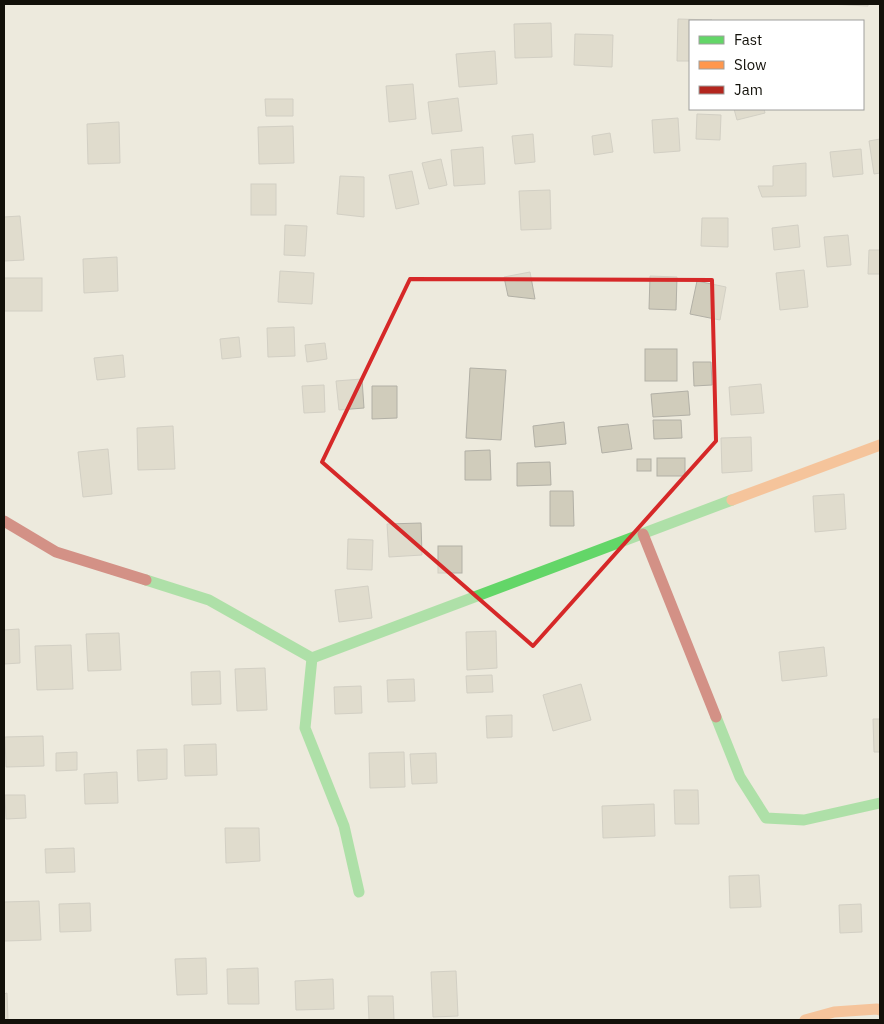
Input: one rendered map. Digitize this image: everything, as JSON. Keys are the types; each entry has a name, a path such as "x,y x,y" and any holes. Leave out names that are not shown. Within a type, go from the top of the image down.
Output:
{"street":[{"path":"4,522 56,552 209,600 312,658 880,445"},
{"path":"643,534 740,777 766,818 804,820 880,803"},
{"path":"312,658 306,728 344,826 359,892"},
{"path":"805,1020 834,1012 880,1010"}],"highlighted area":[{"path":"410,279 712,280 716,441 533,646 322,462"}],"building":[{"path":"828,4 868,4 868,6"},
{"path":"678,19 712,20 689,20 689,61 677,61"},
{"path":"551,23 552,57 515,58 514,24"},
{"path":"575,34 613,35 612,67 574,65"},
{"path":"495,51 497,84 459,87 456,54"},
{"path":"413,84 416,119 389,122 386,86"},
{"path":"458,98 462,131 432,134 428,102"},
{"path":"265,99 293,99 293,116 266,116"},
{"path":"734,110 764,110 765,113 737,120"},
{"path":"697,114 721,115 720,140 696,139"},
{"path":"678,118 680,151 654,153 652,120"},
{"path":"119,122 120,163 88,164 87,124"},
{"path":"293,126 294,163 259,164 258,127"},
{"path":"610,133 613,152 594,155 592,136"},
{"path":"533,134 535,162 515,164 512,136"},
{"path":"880,139 880,173 874,174 869,141"},
{"path":"483,147 485,184 454,186 451,150"},
{"path":"861,149 863,174 833,177 830,152"},
{"path":"441,159 447,185 429,189 422,163"},
{"path":"806,163 806,196 762,197 758,186 773,186 773,166"},
{"path":"412,171 419,204 396,209 389,175"},
{"path":"340,176 364,177 364,217 337,214"},
{"path":"251,184 276,184 276,215 251,215"},
{"path":"550,190 551,229 521,230 519,191"},
{"path":"20,216 24,260 4,261 4,217"},
{"path":"702,218 728,218 728,247 701,246"},
{"path":"285,225 307,226 305,256 284,255"},
{"path":"798,225 800,247 774,250 772,228"},
{"path":"848,235 851,265 827,267 824,237"},
{"path":"869,250 880,250 880,274 868,274"},
{"path":"117,257 118,291 84,293 83,259"},
{"path":"804,270 808,307 780,310 776,273"},
{"path":"280,271 314,273 312,304 278,302"},
{"path":"530,272 535,299 508,296 504,277"},
{"path":"650,276 677,277 676,310 649,309"},
{"path":"4,278 42,278 42,311 4,311"},
{"path":"697,281 726,287 720,320 690,314"},
{"path":"294,327 295,356 268,357 267,328"},
{"path":"239,337 241,357 222,359 220,339"},
{"path":"325,343 327,359 307,362 305,345"},
{"path":"645,349 677,349 677,381 645,381"},
{"path":"123,355 125,377 97,380 94,358"},
{"path":"693,362 711,362 712,385 694,386"},
{"path":"470,368 506,370 501,440 466,438"},
{"path":"362,379 364,408 339,410 336,381"},
{"path":"761,384 764,413 731,415 729,387"},
{"path":"324,385 325,412 304,413 302,386"},
{"path":"372,386 397,386 397,418 372,419"},
{"path":"688,391 690,415 653,417 651,394"},
{"path":"653,420 681,420 682,438 654,439"},
{"path":"564,422 566,444 535,447 533,426"},
{"path":"628,424 632,449 602,453 598,427"},
{"path":"173,426 175,469 138,470 137,428"},
{"path":"751,437 752,471 722,473 721,438"},
{"path":"108,449 112,494 83,497 78,452"},
{"path":"490,450 491,480 465,480 465,451"},
{"path":"657,458 685,458 685,476 657,476"},
{"path":"637,459 651,459 651,471 637,471"},
{"path":"550,462 551,485 517,486 517,463"},
{"path":"550,491 573,491 574,526 550,526"},
{"path":"844,494 846,529 815,532 813,496"},
{"path":"421,523 422,555 389,557 387,524"},
{"path":"348,539 373,540 372,570 347,569"},
{"path":"438,546 462,546 462,573 438,573"},
{"path":"368,586 372,618 339,622 335,590"},
{"path":"19,629 20,663 4,664 4,630"},
{"path":"496,631 497,668 467,670 466,632"},
{"path":"119,633 121,670 88,671 86,634"},
{"path":"71,645 73,689 37,690 35,646"},
{"path":"824,647 827,676 782,681 779,652"},
{"path":"265,668 267,710 237,711 235,669"},
{"path":"220,671 221,704 192,705 191,672"},
{"path":"492,675 493,692 467,693 466,676"},
{"path":"414,679 415,701 388,702 387,680"},
{"path":"581,684 591,720 553,731 543,695"},
{"path":"361,686 362,713 335,714 334,687"},
{"path":"512,715 512,737 487,738 486,716"},
{"path":"873,719 880,719 880,752 874,752"},
{"path":"43,736 44,766 6,767 5,737"},
{"path":"216,744 217,775 185,776 184,745"},
{"path":"167,749 167,779 138,781 137,750"},
{"path":"77,752 77,770 56,771 56,753"},
{"path":"404,752 405,787 370,788 369,753"},
{"path":"436,753 437,783 412,784 410,754"},
{"path":"117,772 118,803 85,804 84,774"},
{"path":"674,790 698,790 699,824 675,824"},
{"path":"5,795 25,795 26,818 6,819"},
{"path":"654,804 655,836 603,838 602,806"},
{"path":"225,828 259,828 260,861 226,863"},
{"path":"74,848 75,872 46,873 45,849"},
{"path":"759,875 761,907 730,908 729,876"},
{"path":"39,901 41,940 4,941 4,902"},
{"path":"90,903 91,931 60,932 59,904"},
{"path":"861,904 862,932 840,933 839,905"},
{"path":"206,958 207,994 177,995 175,959"},
{"path":"258,968 259,1004 228,1004 227,969"},
{"path":"456,971 458,1016 433,1017 431,972"},
{"path":"333,979 334,1009 296,1010 295,981"},
{"path":"7,993 8,1020 4,1020 4,994"},
{"path":"368,996 393,996 394,1020 369,1020"}],"traffic: fast":[{"path":"146,580 209,600 312,658 732,500"},
{"path":"312,658 305,728 344,826 359,892"},
{"path":"716,717 740,777 766,818 804,820 880,803"}],"traffic: slow":[{"path":"732,500 880,445"},
{"path":"805,1020 834,1012 880,1010"}],"traffic: jam":[{"path":"4,521 56,552 146,580"},
{"path":"643,534 716,717"}]}
